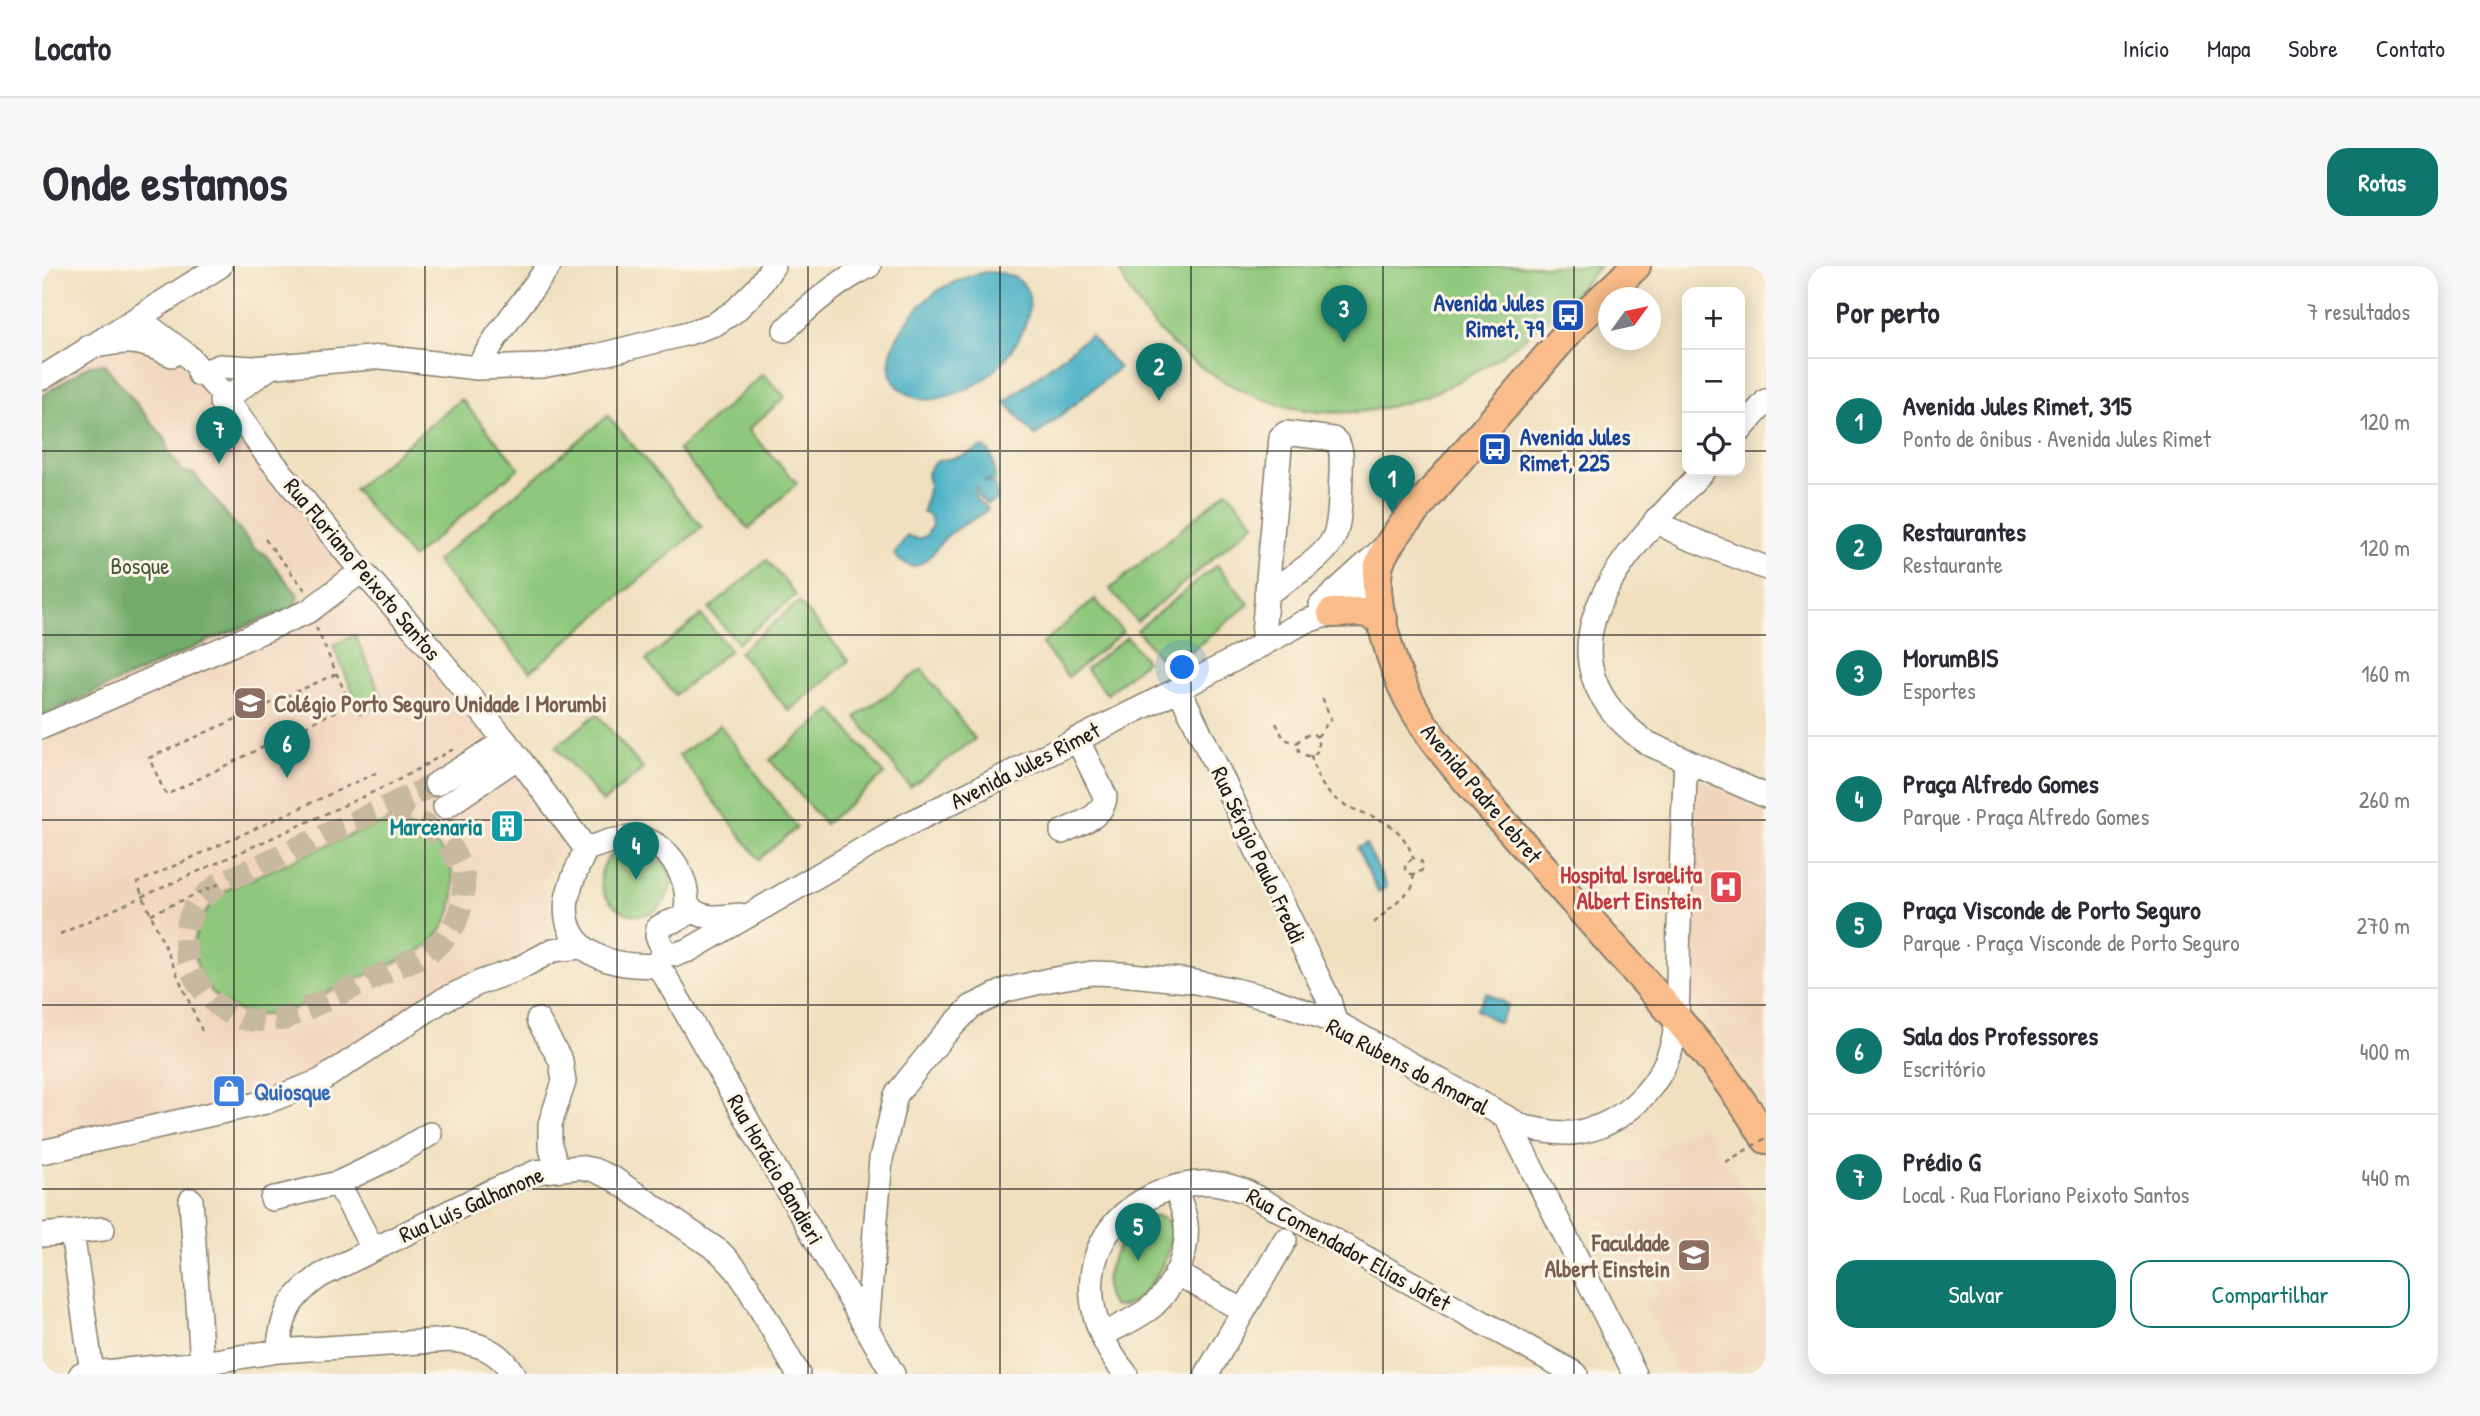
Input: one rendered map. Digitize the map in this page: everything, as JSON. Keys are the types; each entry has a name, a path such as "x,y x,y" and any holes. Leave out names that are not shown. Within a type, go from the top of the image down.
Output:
{"main road":[{"name":"Avenida Jules Rimet","path":"1388,545 1576,323 1636,266"},
{"name":"Avenida Padre Lebret","path":"1388,545 1377,578 1383,619 1396,672 1427,731 1479,794 1675,1015 1720,1071 1766,1138"},
{"path":"1332,614 1363,612 1383,619"}],"street":[{"path":"42,377 220,266"},
{"path":"477,368 497,336 549,266"},
{"path":"201,373 220,366 272,366 382,357 477,368 542,366 596,356 715,324 735,311 758,288 773,266"},
{"path":"785,330 829,290 869,266"},
{"name":"Rua Floriano Peixoto Santos","path":"138,318 165,337 223,399 359,568 431,648 586,849"},
{"name":"Rua Floriano Peixoto Santos","path":"89,347 124,340 148,343 201,373"},
{"path":"223,399 272,366"},
{"path":"1745,425 1766,401"},
{"path":"1262,645 1266,594 1281,437 1286,433 1336,440 1341,451 1334,538 1321,555 1266,594"},
{"path":"1698,476 1655,521 1608,585 1594,612 1589,658 1597,687 1618,719 1647,743 1766,796"},
{"path":"1655,521 1686,537 1766,568"},
{"name":"Avenida Jules Rimet","path":"1304,622 1388,545"},
{"path":"42,727 309,611 355,576 359,568"},
{"name":"Avenida Jules Rimet","path":"660,958 689,950 898,829 1179,690 1304,622 1332,614 1377,578"},
{"name":"Rua Sérgio Paulo Freddi","path":"1179,690 1329,1000 1335,1022"},
{"path":"1062,832 1098,814 1105,805 1105,796 1077,739"},
{"path":"436,784 511,749"},
{"path":"445,807 511,749"},
{"name":"Rua Rubens do Amaral","path":"867,1328 881,1159 895,1095 971,1007 1006,990 1092,974 1190,981 1271,999 1335,1022 1524,1127 1545,1132 1571,1133 1625,1114 1644,1096 1659,1075 1675,1032 1686,761"},
{"path":"626,838 647,840 659,847 677,867 688,891 688,906 685,915 678,921 663,923 658,928 660,958 637,967 609,962 582,947 571,931 566,915 567,898 586,849 626,838"},
{"name":"Avenida Jules Rimet","path":"688,906 692,911 712,919 750,914"},
{"path":"42,1152 254,1105 297,1092 348,1064 443,1000 481,982 516,970 553,950 582,947"},
{"name":"Rua Horácio Bandieri","path":"660,958 665,976 893,1374"},
{"path":"538,1020 561,1060 564,1082 550,1124 550,1146 557,1168"},
{"path":"1507,1119 1635,1374"},
{"path":"272,1199 338,1183 388,1159 430,1134"},
{"name":"Rua Luís Galhanone","path":"278,1351 282,1323 288,1306 300,1290 320,1276 501,1186 536,1172 579,1167 614,1179 720,1252 747,1285 798,1374"},
{"path":"338,1183 373,1248"},
{"name":"Rua Comendador Elias Jafet","path":"1126,1374 1110,1353 1094,1318 1091,1276 1100,1248 1114,1223 1142,1200 1175,1188 1218,1184 1245,1191 1576,1374"},
{"path":"1102,1335 1134,1319 1154,1305 1169,1287 1176,1273 1186,1242 1186,1225 1175,1188"},
{"path":"191,1200 204,1369"},
{"path":"42,1235 103,1229"},
{"path":"72,1232 87,1373 204,1369 278,1351 451,1340 473,1342 486,1348 499,1356 513,1374"},
{"path":"1207,1374 1285,1240"},
{"path":"1176,1273 1244,1311"}],"path":[{"path":"336,674 149,758 166,795 350,704"},
{"path":"1317,737 1331,719 1322,697"},
{"path":"1276,723 1284,739 1297,743"},
{"path":"1312,733 1317,737 1319,749 1307,756 1299,751 1297,743 1312,733"},
{"path":"60,934 391,785 459,746"},
{"path":"1311,755 1320,782 1328,794 1340,804 1382,819 1394,827 1413,858"},
{"path":"202,1031 137,883 378,772"},
{"path":"1413,858 1423,864 1422,870 1414,874"},
{"path":"1413,858 1405,864 1405,869 1414,874"},
{"path":"1374,923 1412,888 1414,874"},
{"path":"150,914 219,884"},
{"path":"1726,1162 1766,1138"}],"shaded area":[{"name":"Colégio Porto Seguro Unidade I Morumbi","path":"130,344 168,356 197,376 355,576 562,829 563,841 542,882 550,934 487,971 415,1001 312,1076 264,1095 42,1143 42,388 84,359"},
{"name":"Hospital Israelita Albert Einstein","path":"1687,776 1766,807 1766,1104 1693,997 1688,983"},
{"name":"Faculdade Albert Einstein","path":"1702,1126 1758,1210 1746,1218 1759,1245 1766,1244 1766,1354 1726,1374 1678,1374 1644,1303 1660,1296 1647,1264 1630,1274 1606,1218 1595,1221 1580,1207 1577,1190 1584,1173 1599,1161 1616,1156 1631,1162"}],"green space":[{"path":"1117,266 1600,266 1561,306 1519,342 1474,373 1426,396 1376,409 1325,412 1272,402 1218,378 1186,356 1146,316"},
{"name":"Bosque","path":"104,364 166,440 168,452 184,472 194,474 255,549 264,553 298,595 295,607 213,639 42,716 42,396 89,365"},
{"path":"763,374 785,397 748,430 797,483 749,529 678,450"},
{"path":"461,399 519,468 412,558 354,489"},
{"path":"608,416 702,527 530,672 436,561"},
{"path":"1227,491 1255,523 1137,622 1110,589"},
{"path":"767,560 796,595 738,643 709,609"},
{"path":"1217,565 1249,604 1169,669 1137,630"},
{"path":"1095,599 1123,632 1068,677 1042,644"},
{"path":"799,602 849,661 789,711 739,652"},
{"path":"701,615 730,650 675,695 646,660"},
{"path":"355,635 385,704 362,713 333,645"},
{"path":"1127,637 1146,661 1107,694 1086,669"},
{"path":"922,669 975,739 910,787 856,717"},
{"path":"832,710 885,774 825,824 770,760"},
{"path":"597,714 643,769 603,802 556,747"},
{"path":"720,725 797,828 759,859 679,755"},
{"path":"388,822 420,832 435,844 446,858 452,874 452,907 435,938 412,955 282,1012 259,1015 246,1013 234,1009 213,993 199,971 194,947 202,919 220,896 228,889 359,831"},
{"path":"620,847 652,847 669,871 672,880 669,891 656,910 642,915 627,913 614,905 604,893 601,879 605,863"},
{"path":"1157,1216 1168,1221 1170,1233 1164,1261 1148,1288 1126,1305 1114,1307 1107,1296 1106,1283 1115,1254 1134,1229"}],"water":[{"path":"985,272 1010,275 1024,285 1029,300 1028,317 1009,354 980,382 953,395 931,400 908,394 894,382 890,369 895,342 903,328 922,304 938,291 957,281"},
{"path":"1090,335 1119,368 1035,436 1005,402"},
{"path":"983,447 992,457 995,480 983,481 995,484 998,500 986,504 975,487 976,500 988,509 945,538 923,562 912,567 899,560 894,554 907,536 919,539 926,536 932,525 930,516 923,512 929,485 927,473 932,465"},
{"path":"1366,844 1387,887 1378,892 1357,848"},
{"path":"1486,993 1508,1005 1499,1023 1476,1010"}],"tunnel":[{"path":"436,784 219,884 209,892 195,907 188,922 186,938 191,970 199,984 221,1008 235,1016 253,1020 284,1019 428,953 455,924 462,904 463,872 449,844 427,826 383,809 436,784 445,807"}],"place":[{"name":"Avenida Jules Rimet, 79","path":"1568,315"},
{"name":"MorumBIS","path":"1344,343"},
{"name":"Restaurantes","path":"1159,401"},
{"name":"Avenida Jules Rimet, 225","path":"1495,449"},
{"name":"Prédio G","path":"219,464"},
{"name":"Avenida Jules Rimet, 315","path":"1392,513"},
{"name":"Colégio Porto Seguro Unidade I Morumbi","path":"250,703"},
{"name":"Sala dos Professores","path":"287,778"},
{"name":"Marcenaria","path":"507,826"},
{"name":"Praça Alfredo Gomes","path":"636,880"},
{"name":"Hospital Israelita Albert Einstein","path":"1726,887"},
{"name":"Quiosque","path":"229,1091"},
{"name":"Faculdade Albert Einstein","path":"1694,1255"},
{"name":"Praça Visconde de Porto Seguro","path":"1138,1261"}]}
